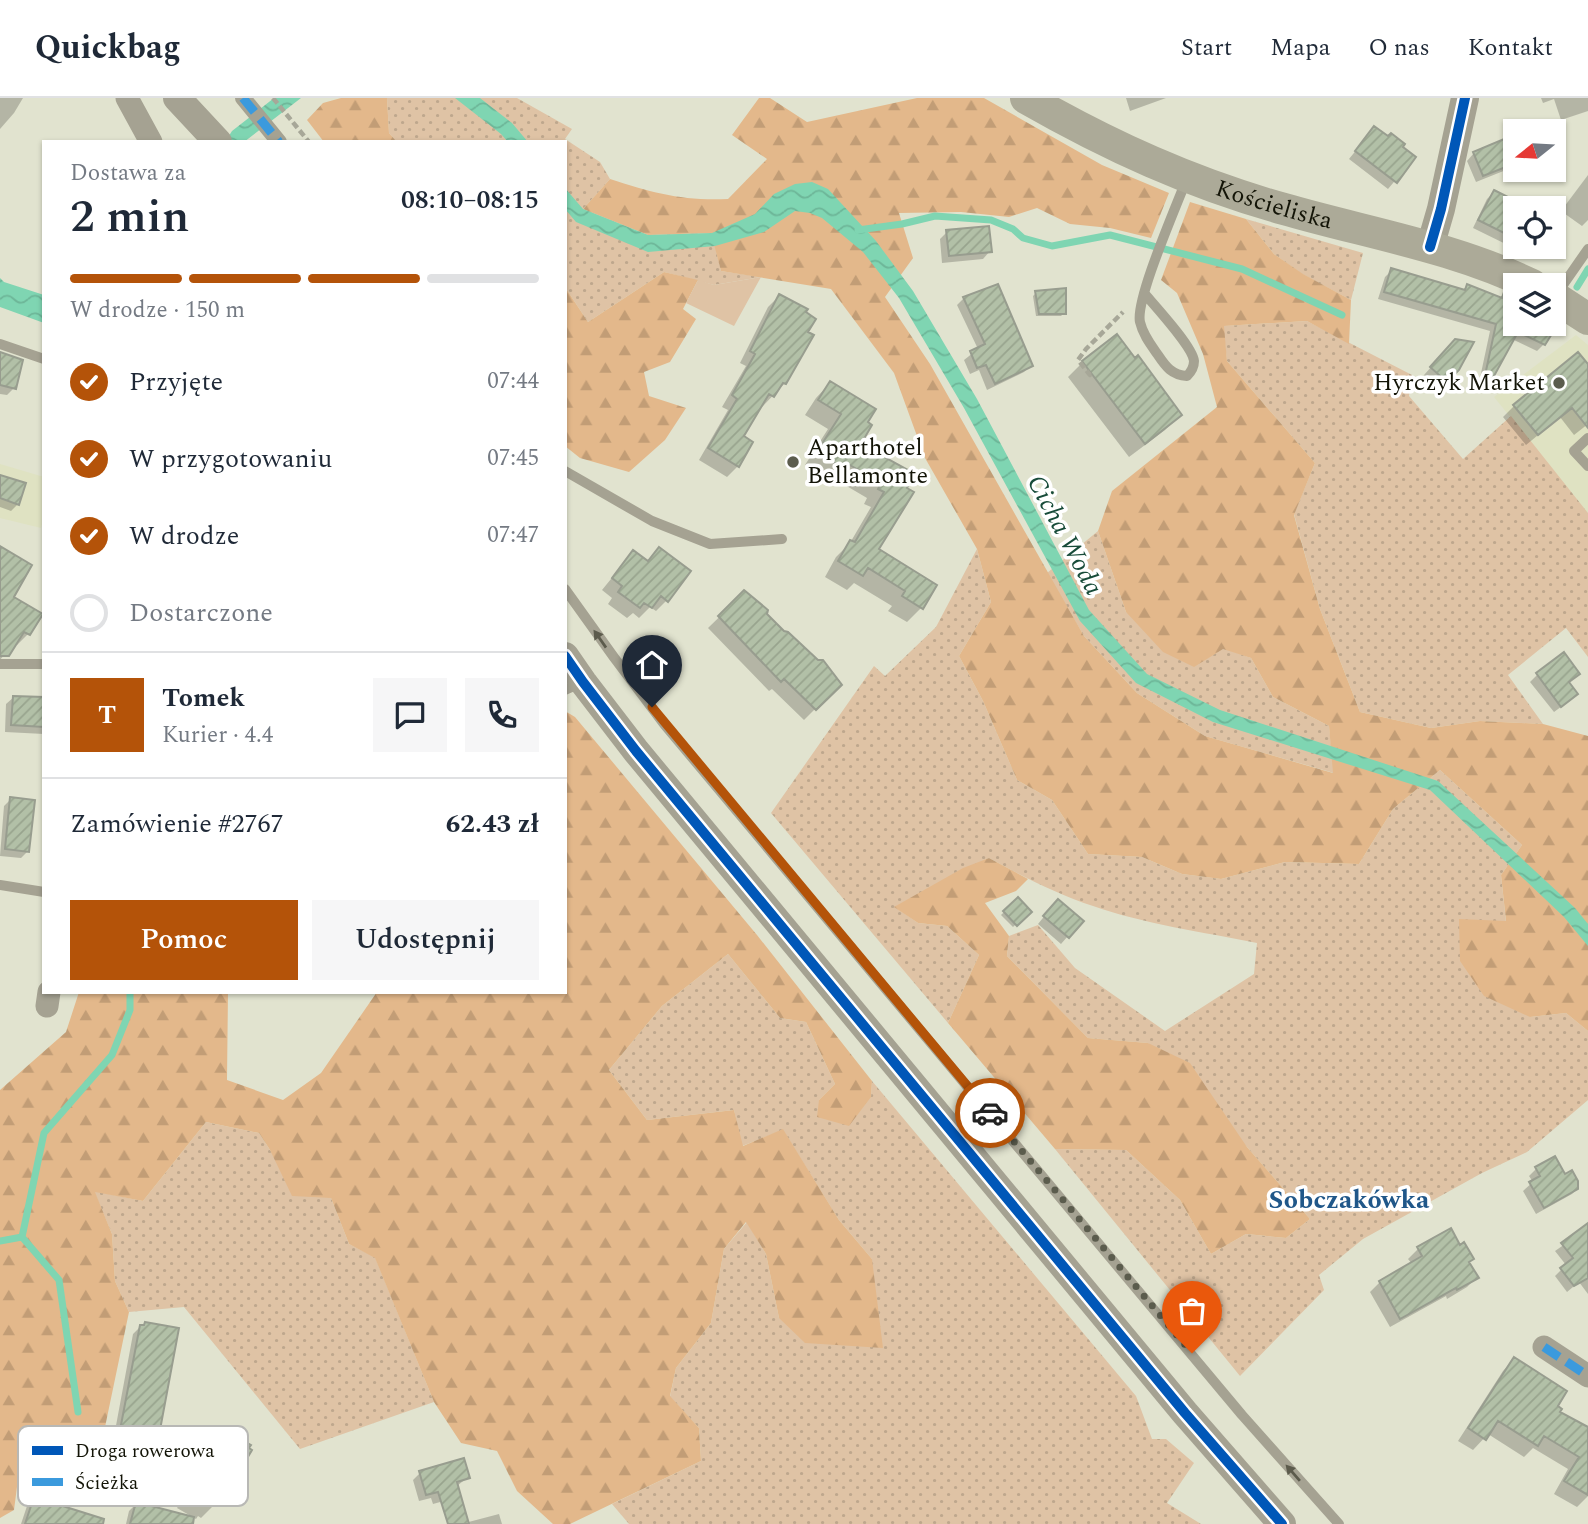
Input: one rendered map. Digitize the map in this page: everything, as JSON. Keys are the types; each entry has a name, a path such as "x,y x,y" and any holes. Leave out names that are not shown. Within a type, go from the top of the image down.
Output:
{"main road":[{"name":"Kościeliska","path":"1026,98 1104,141 1186,178 1283,209 1430,247 1505,273"},
{"path":"1566,305 1588,319"}],"street":[{"path":"127,98 150,140"},
{"path":"177,98 216,140"},
{"path":"243,98 277,140"},
{"path":"1430,247 1465,98"},
{"path":"567,663 574,686 654,772 1167,1392 1282,1524"},
{"path":"1544,1347 1588,1376"}],"lane":[{"path":"1144,293 1191,353 1194,360 1193,369 1187,376 1178,376 1167,369 1144,335 1139,319 1144,293 1154,263 1186,178"},
{"path":"1566,280 1588,249"},
{"path":"0,344 42,358"},
{"path":"1588,438 1574,451 1588,466"},
{"path":"567,472 652,521 710,544 782,539"},
{"path":"567,592 612,656 714,783 1242,1415 1339,1524"},
{"path":"0,664 42,664"},
{"path":"0,885 42,892"}],"path":[{"path":"273,98 307,140"},
{"path":"1091,374 1079,360 1097,337 1144,293"}],"shaded area":[{"path":"387,98 517,98 572,129 567,140 395,140 389,133"},
{"path":"567,140 600,162 610,179 583,209 648,235 712,233 721,271 761,277 714,285 664,272 588,322 567,290"},
{"path":"1246,219 1363,253 1351,300 1302,274 1274,254"},
{"path":"761,277 734,326 686,303 698,280 714,285"},
{"path":"1307,321 1412,375 1409,396 1463,459 1511,416 1588,513 1588,657 1566,628 1508,675 1543,724 1480,721 1431,728 1360,712 1320,609 1294,514 1315,463 1227,361 1223,326"},
{"path":"1576,335 1588,345 1588,513 1494,397"},
{"path":"0,464 42,476 41,528 0,518"},
{"path":"1098,531 1126,612 1251,658 1273,697 1329,726 1334,773 1205,736 1137,693 1084,636 1047,573"},
{"path":"977,549 991,602 959,656 983,701 1017,780 1052,800 1088,854 1142,857 1182,874 1221,879 1285,862 1359,864 1393,809 1440,770 1522,845 1501,875 1506,922 1530,1017 1566,1013 1588,1031 1588,1100 1527,1152 1482,1173 1363,1239 1319,1275 1324,1290 1240,1376 1055,1149 1126,1150 1180,1200 1211,1254 1246,1234 1286,1238 1310,1219 1247,1147 1148,1043 1088,1038 1007,956 1009,936 1038,925 1075,968 1165,1031 1254,974 1257,943 1153,923 1112,912 1053,890 989,858 895,907 918,923 947,926 979,955 948,1023 771,813 874,666 885,676 936,627"},
{"path":"728,954 780,1018 806,1022 835,1084 819,1100 871,1097 872,1081 1136,1396 1152,1439 1166,1439 1194,1463 1167,1503 1201,1524 629,1524 612,1504 701,1461 699,1428 670,1397 676,1368 711,1323 724,1249 747,1222 766,1254 779,1318 872,1259 839,1220 783,1130 742,1146 734,1110 647,1120 609,1070 662,1006"},
{"path":"206,1122 259,1133 270,1150 331,1198 349,1244 375,1257 434,1402 300,1449 184,1307 129,1312 115,1281 112,1234 94,1191 143,1201"}],"green space":[{"path":"341,98 387,98 389,133 395,140 322,140 307,120 323,103"},
{"path":"759,98 770,98 807,122 917,98 984,98 1102,165 1169,193 1151,238 1110,228 1070,224 1037,208 1009,217 961,212 899,213 913,258 885,297 930,364 1084,636 1137,693 1205,736 1333,773 1329,726 1273,697 1251,658 1223,649 1194,667 1163,652 1126,612 1098,531 1112,491 1217,407 1203,354 1177,293 1161,280 1190,202 1246,219 1274,254 1303,274 1351,300 1349,344 1307,321 1224,326 1227,361 1315,463 1294,515 1320,609 1360,712 1431,728 1480,721 1543,724 1588,736 1588,1031 1566,1013 1530,1017 1484,996 1460,961 1459,919 1506,921 1501,875 1522,845 1440,770 1393,809 1359,864 1285,862 1221,879 1182,874 1142,857 1088,854 1052,800 1017,780 983,701 959,656 991,602 977,549 925,458 894,373 831,289 721,271 711,233 648,235 583,209 610,179 668,195 696,199 728,199 767,159 732,135"},
{"path":"664,272 698,280 683,309 696,319 670,362 644,372 649,396 686,408 665,440 629,472 580,458 567,448 567,290 588,322"},
{"path":"567,712 575,717 757,935 872,1081 871,1097 849,1126 817,1117 819,1100 835,1084 806,1022 780,1018 728,954 662,1006 609,1070 647,1120 734,1110 743,1146 783,1129 839,1220 872,1259 883,1348 805,1343 779,1318 766,1254 746,1222 724,1249 711,1323 676,1368 670,1396 699,1428 701,1461 570,1524 553,1524 517,1491 497,1451 461,1443 434,1402 375,1258 349,1244 331,1198 292,1196 259,1133 206,1122 143,1201 95,1192 112,1234 115,1281 129,1312 105,1426 18,1426 18,1479 14,1510 0,1518 0,1090 66,1032 78,994 228,994 227,1080 283,1100 321,1073 376,994 567,994"},
{"path":"989,858 1028,879 1016,891 985,903 1009,936 1007,956 1088,1038 1148,1043 1190,1063 1247,1147 1310,1219 1286,1238 1246,1234 1211,1254 1180,1200 1126,1150 1055,1149 948,1023 979,955 947,926 918,923 894,907 963,868"}],"water":[{"path":"274,98 301,98 247,140 226,140 232,131"},
{"path":"455,98 480,98 512,123 526,140 506,140"},
{"path":"812,182 828,189 876,241 913,291 977,399 1089,610 1147,674 1220,710 1438,781 1575,908 1588,924 1588,946 1564,917 1430,790 1213,722 1136,683 1080,621 964,408 899,298 863,252 822,218 795,211 764,232 715,246 648,252 576,222 567,211 567,190 583,209 648,235 712,233 755,214 774,194 795,184"},
{"path":"0,278 4,282 42,294 42,322 0,307"}],"building":[{"path":"1374,126 1388,136 1391,133 1416,157 1397,183 1355,151"},
{"path":"1503,139 1503,168 1483,176 1473,152"},
{"path":"1494,190 1506,196 1503,196 1503,232 1478,220"},
{"path":"989,226 992,252 949,256 946,230"},
{"path":"1391,268 1465,290 1467,284 1502,298 1503,295 1503,336 1516,336 1488,387 1483,385 1496,324 1384,292"},
{"path":"998,284 1033,366 995,384 986,365 977,368 970,351 985,344 963,297"},
{"path":"1066,288 1066,314 1039,314 1035,291"},
{"path":"779,294 808,309 806,312 816,319 808,332 814,335 786,384 783,383 774,397 769,394 744,436 753,442 739,467 708,448 737,399 732,395 755,354 750,351"},
{"path":"1117,334 1135,358 1138,355 1182,415 1145,444 1082,361"},
{"path":"1526,336 1551,336 1545,345"},
{"path":"1455,339 1474,342 1459,370 1447,382 1430,367"},
{"path":"0,352 23,360 16,389 0,385"},
{"name":"Hyrczyk Market","path":"1578,352 1588,364 1588,428 1572,408 1538,435 1513,405"},
{"path":"830,381 876,409 868,422 872,425 861,444 915,474 907,488 914,492 879,549 937,585 923,609 902,596 905,591 868,568 863,576 838,561 850,540 855,542 884,492 878,489 881,483 848,464 845,469 820,454 822,451 818,450 841,414 818,400"},
{"path":"0,475 26,483 19,505 0,498"},
{"path":"0,546 32,565 14,597 42,616 30,635 24,632 9,656 0,656"},
{"path":"659,547 691,571 668,602 661,596 652,608 644,603 640,608 618,592 622,586 612,578 633,550 648,561"},
{"path":"744,590 768,610 767,614 784,631 818,660 823,660 842,685 816,710 784,679 781,682 718,616"},
{"path":"1564,652 1580,674 1569,682 1578,694 1561,707 1536,673"},
{"path":"13,696 42,697 42,727 11,725"},
{"path":"10,797 35,800 29,852 5,849"},
{"path":"1018,897 1032,912 1017,926 1003,911"},
{"path":"1058,899 1084,921 1069,938 1043,916"},
{"path":"1555,1156 1565,1174 1572,1170 1578,1181 1578,1189 1544,1208 1529,1182 1540,1176 1535,1167"},
{"path":"1588,1223 1588,1278 1574,1286 1560,1268 1573,1258 1561,1243"},
{"path":"1451,1228 1460,1245 1464,1242 1474,1259 1469,1262 1479,1278 1400,1319 1379,1281 1422,1256 1417,1247"},
{"path":"145,1322 179,1328 161,1426 121,1426 140,1325"},
{"path":"1514,1357 1567,1391 1558,1406 1562,1409 1560,1412 1588,1427 1588,1495 1564,1481 1579,1457 1544,1436 1538,1446 1498,1421 1486,1440 1468,1428"},
{"path":"464,1458 470,1478 457,1482 469,1524 448,1524 438,1492 426,1495 419,1471"},
{"path":"31,1506 63,1506 104,1519 103,1524 25,1524"},
{"path":"135,1506 151,1506 194,1517 193,1524 130,1524"}],"waterway":[{"path":"858,230 935,216 991,220 1013,229 1023,238 1052,246 1110,235 1242,269 1342,315"},
{"path":"1577,287 1588,269"},
{"path":"0,1241 22,1237 44,1133 112,1055 130,1010 130,994"},
{"path":"22,1237 59,1280 78,1412"}],"marked path":[{"path":"243,98 277,140"},
{"path":"1544,1347 1588,1376"}],"cycle path":[{"path":"1430,247 1465,98"},
{"path":"567,659 636,751 1185,1413 1282,1524"}],"way so far":[{"path":"990,1113 1192,1353"}],"place":[{"name":"Hyrczyk Market","path":"1559,383"},
{"name":"Aparthotel Bellamonte","path":"793,462"}],"district":[{"name":"Sobczakówka","path":"1349,1200"}],"route":[{"path":"652,707 990,1113"}],"water label":[{"name":"Cicha Woda","path":"1065,535"}]}
